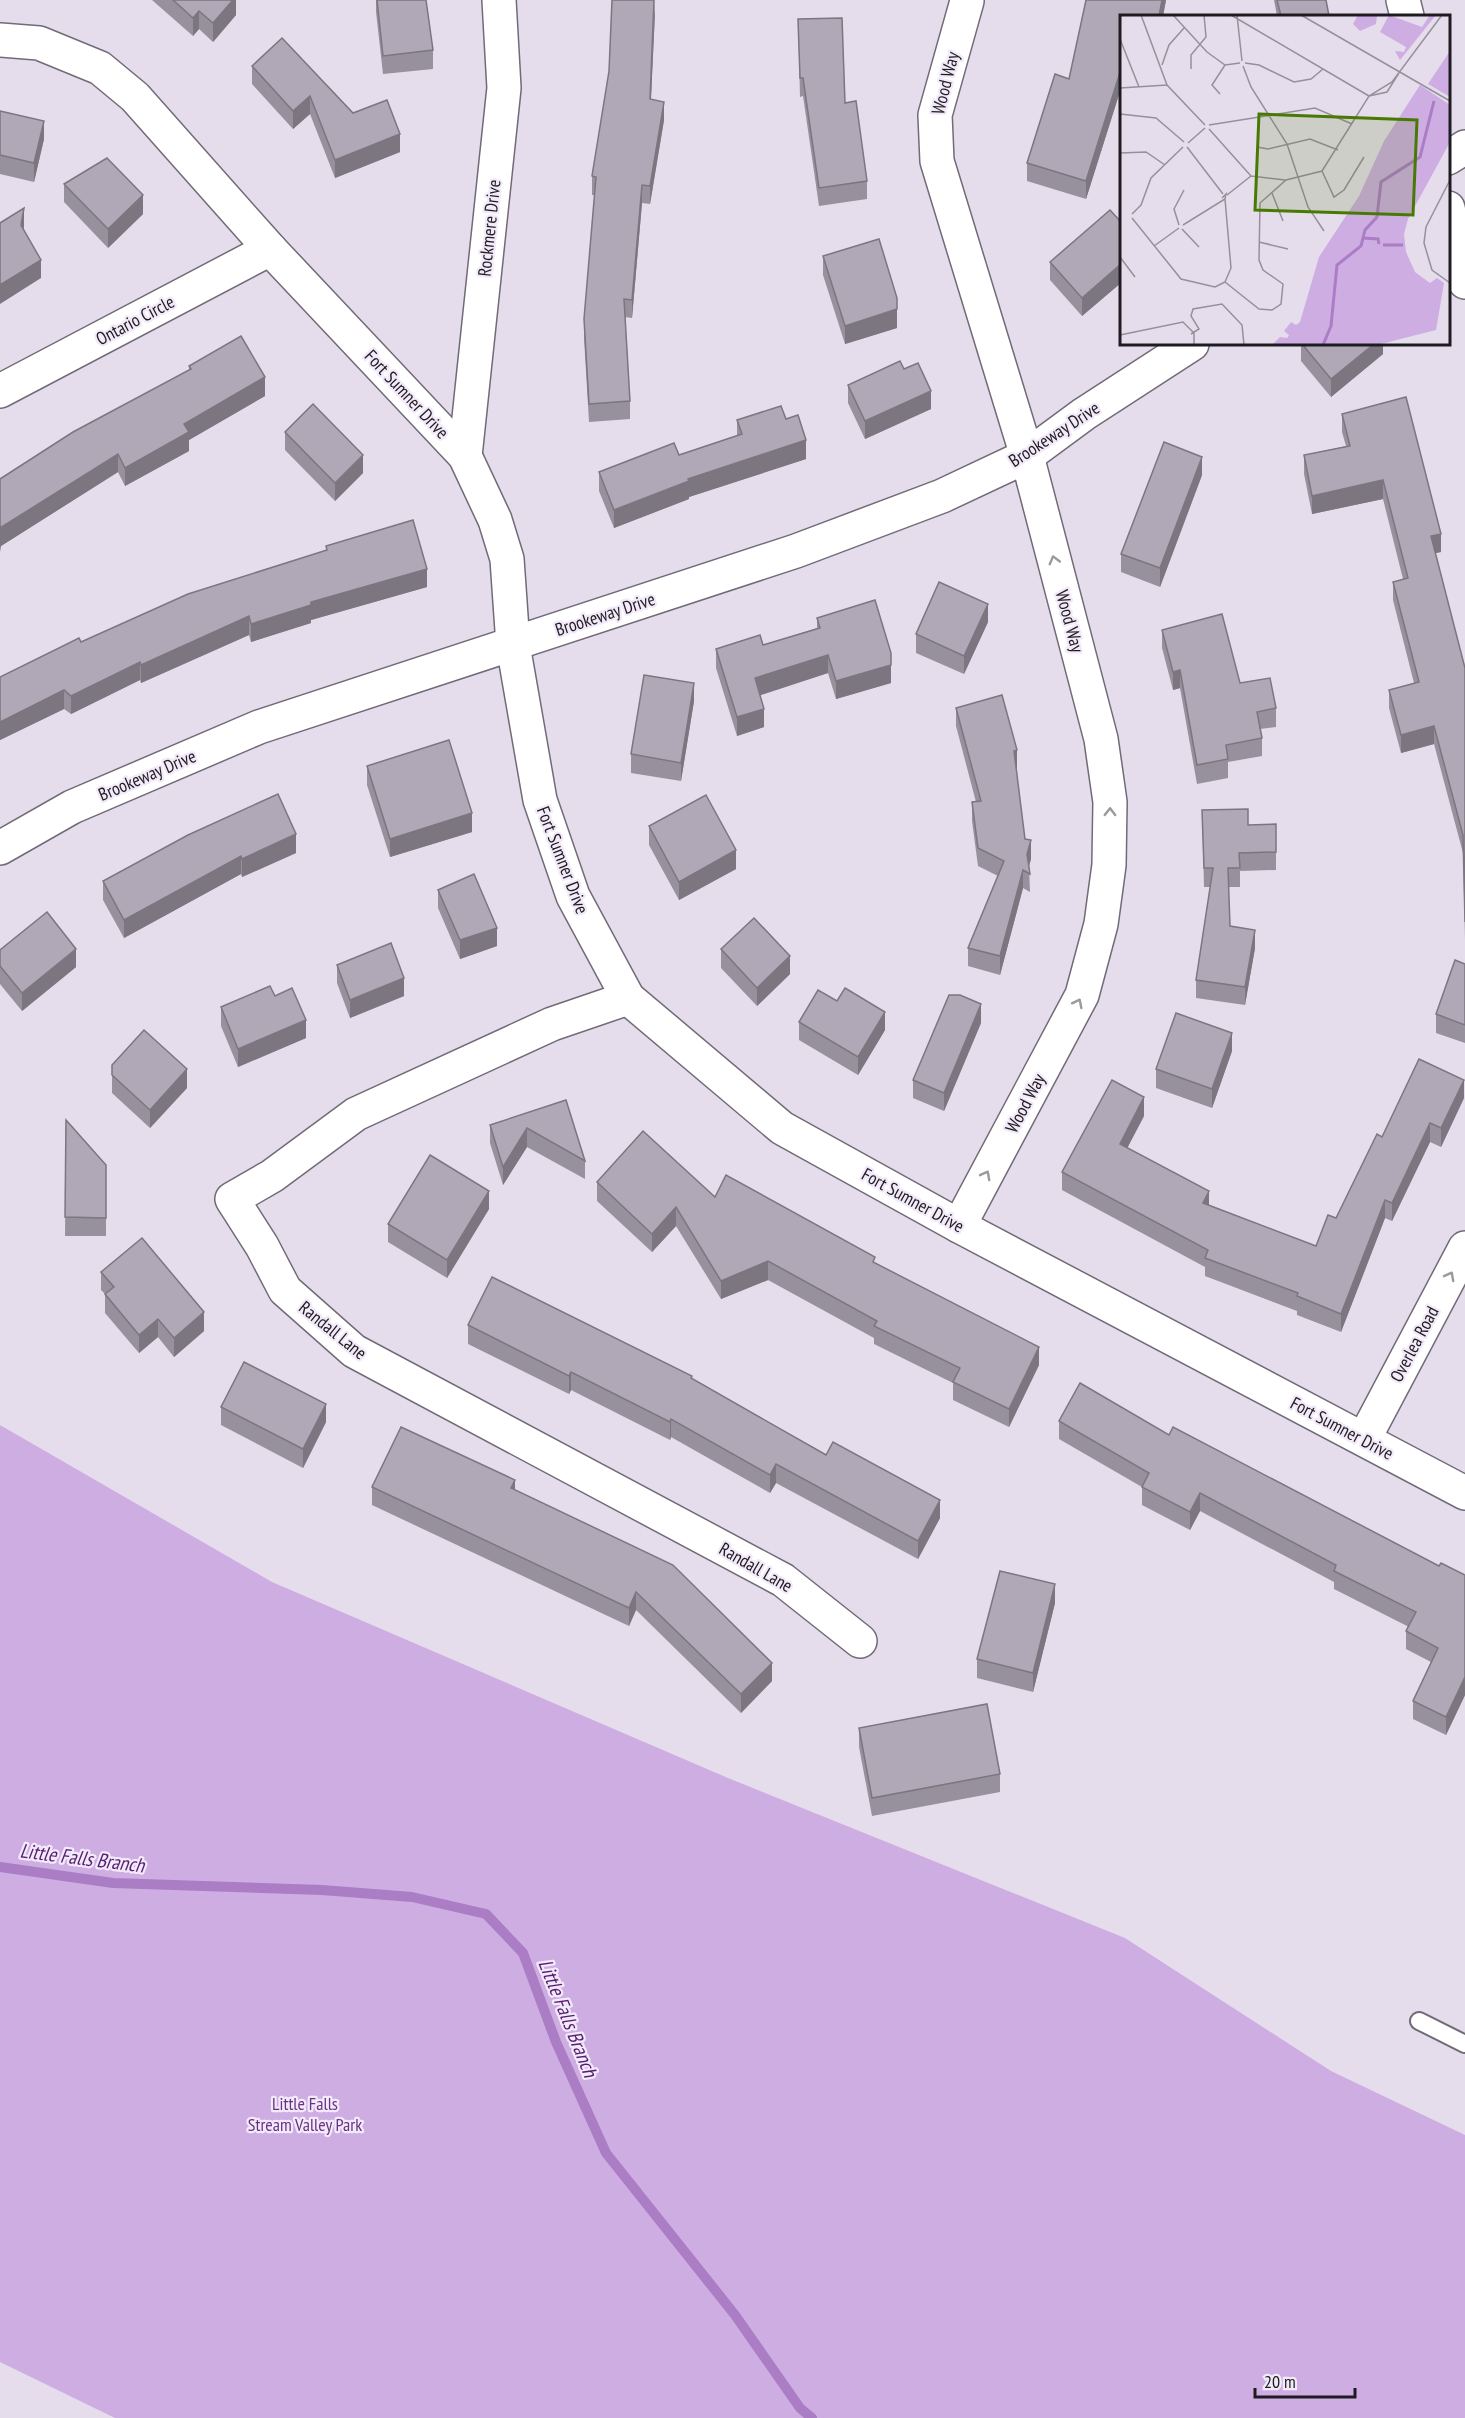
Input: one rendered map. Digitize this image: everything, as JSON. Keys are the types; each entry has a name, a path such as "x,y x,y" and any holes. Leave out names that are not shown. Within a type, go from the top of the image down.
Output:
{"street":[{"name":"Rockmere Drive","path":"465,456 504,88 500,0"},
{"path":"1403,0 1407,15"},
{"name":"Wood Way","path":"959,1226 1082,995 1101,924 1109,865 1110,801 1101,739 1027,456 937,161 935,116 967,1"},
{"name":"Fort Sumner Drive","path":"0,40 39,44 100,68 135,97 270,249 465,456 495,520 507,559 513,645 540,800 573,896 628,998 782,1128 959,1226 1465,1493"},
{"path":"1450,157 1465,147"},
{"path":"1450,213 1465,282"},
{"name":"Ontario Circle","path":"0,391 270,249"},
{"name":"Brookeway Drive","path":"0,848 72,807 260,727 796,551 942,496 1027,456 1084,414 1190,345"},
{"name":"Randall Lane","path":"628,998 552,1024 356,1114 272,1176 232,1199 262,1246 285,1290 354,1351 783,1580 860,1641"},
{"name":"Overlea Road","path":"1364,1439 1465,1248"}],"lane":[{"path":"1419,2021 1465,2044"}],"green space":[{"name":"Little Falls Stream Valley Park","path":"0,1425 272,1582 728,1778 1125,1938 1331,2071 1465,2135 1465,2418 115,2418 0,2362"}],"building":[{"path":"173,0 233,0 213,23 199,11 193,18"},
{"path":"377,0 426,0 433,50 383,56"},
{"path":"612,0 654,0 650,99 664,102 650,186 642,185 632,300 624,299 630,401 589,404 584,319 596,177 592,176 609,71"},
{"path":"1086,0 1162,0 1159,15 1120,15 1120,72 1086,181 1027,163 1055,74 1069,79"},
{"path":"1277,0 1326,0 1329,15 1281,15"},
{"path":"842,18 845,103 856,101 867,181 819,188 803,78 800,78 798,19"},
{"path":"282,38 353,113 387,100 400,134 335,160 310,96 293,111 252,66"},
{"path":"0,111 44,121 34,163 0,155"},
{"path":"107,158 143,195 108,229 64,184"},
{"path":"24,208 21,225 41,260 0,285 0,223"},
{"path":"1110,210 1120,221 1120,265 1082,298 1050,262"},
{"path":"879,239 897,298 897,309 845,326 823,256"},
{"path":"241,336 265,377 184,424 189,432 125,468 118,454 0,528 0,479 73,432 191,369 189,366"},
{"path":"1303,345 1373,345 1331,379"},
{"path":"900,361 904,369 918,363 931,391 865,421 848,385"},
{"path":"1406,397 1441,534 1431,536 1465,668 1465,922 1463,835 1434,726 1401,735 1389,690 1419,682 1393,582 1408,578 1383,480 1312,496 1304,455 1350,446 1342,414"},
{"path":"313,404 363,455 335,483 285,432"},
{"path":"781,406 786,419 798,415 806,440 688,479 689,481 614,510 599,472 674,443 679,455 742,434 737,420"},
{"path":"1164,442 1202,457 1160,568 1121,554"},
{"path":"413,520 427,569 311,602 311,605 251,624 249,616 141,665 140,662 71,696 64,690 0,722 0,677 79,638 81,642 188,594 327,550 326,546"},
{"path":"939,582 988,604 964,656 916,634"},
{"path":"875,600 891,653 891,665 836,681 828,655 755,678 764,709 737,717 716,649 760,635 763,645 820,628 817,618"},
{"path":"1222,614 1240,683 1270,678 1276,708 1257,712 1262,738 1226,745 1228,759 1197,765 1180,670 1173,672 1162,630"},
{"path":"644,675 694,683 681,763 631,754"},
{"path":"1002,695 1017,750 1014,751 1025,839 1031,840 1027,854 1030,874 1023,870 1000,956 968,948 1004,861 978,848 972,802 981,801 956,708"},
{"path":"449,740 472,813 390,839 367,766"},
{"path":"278,794 296,834 242,859 241,856 124,920 103,881 188,835"},
{"path":"706,795 736,850 679,882 649,826"},
{"path":"1248,809 1248,825 1276,824 1276,852 1239,853 1240,868 1228,868 1230,926 1255,930 1245,987 1196,980 1213,868 1204,868 1202,810"},
{"path":"474,874 497,928 460,940 438,890"},
{"path":"47,912 76,949 22,993 0,966 0,950"},
{"path":"754,918 790,956 757,988 721,949"},
{"path":"391,943 404,978 350,1000 337,965"},
{"path":"1455,960 1465,964 1465,1025 1436,1014"},
{"path":"270,986 275,996 292,988 306,1020 238,1049 221,1007"},
{"path":"845,988 885,1012 858,1057 799,1022 818,990 837,1001"},
{"path":"949,995 960,995 981,1004 944,1093 913,1080"},
{"path":"1176,1013 1232,1033 1212,1089 1156,1069"},
{"path":"144,1030 187,1069 150,1110 112,1075 112,1065"},
{"path":"1419,1059 1464,1080 1441,1128 1430,1123 1392,1203 1385,1200 1341,1314 1297,1296 1298,1293 1205,1258 1208,1250 1062,1172 1112,1080 1144,1097 1120,1144 1209,1191 1203,1203 1316,1246 1328,1215 1336,1218 1377,1134 1382,1137"},
{"path":"566,1100 585,1161 527,1128 503,1167 490,1125"},
{"path":"66,1120 106,1165 106,1218 65,1217"},
{"path":"643,1131 715,1197 726,1175 875,1257 873,1262 1039,1347 1009,1409 953,1382 960,1368 874,1326 877,1321 768,1261 721,1281 676,1207 652,1234 597,1182"},
{"path":"430,1155 489,1191 447,1260 388,1224"},
{"path":"142,1238 204,1312 174,1338 158,1319 139,1335 105,1294 114,1287 101,1272"},
{"path":"492,1277 692,1376 691,1378 826,1455 833,1442 940,1500 918,1541 776,1464 770,1475 671,1419 670,1422 571,1372 569,1376 468,1325"},
{"path":"244,1362 326,1404 303,1449 221,1407"},
{"path":"1080,1383 1169,1435 1173,1427 1439,1566 1441,1563 1465,1575 1465,1677 1446,1717 1413,1701 1438,1648 1406,1631 1416,1612 1334,1571 1336,1565 1200,1493 1190,1512 1142,1487 1149,1473 1059,1421"},
{"path":"401,1427 515,1480 511,1488 673,1565 772,1663 741,1694 636,1592 629,1608 372,1487"},
{"path":"1000,1571 1055,1584 1033,1673 977,1659"},
{"path":"987,1704 1000,1774 872,1798 859,1728"}],"waterway":[{"name":"Little Falls Branch","path":"0,1867 113,1883 322,1890 412,1897 486,1914 523,1953 556,2042 606,2153 735,2315 800,2408 812,2418"}]}
